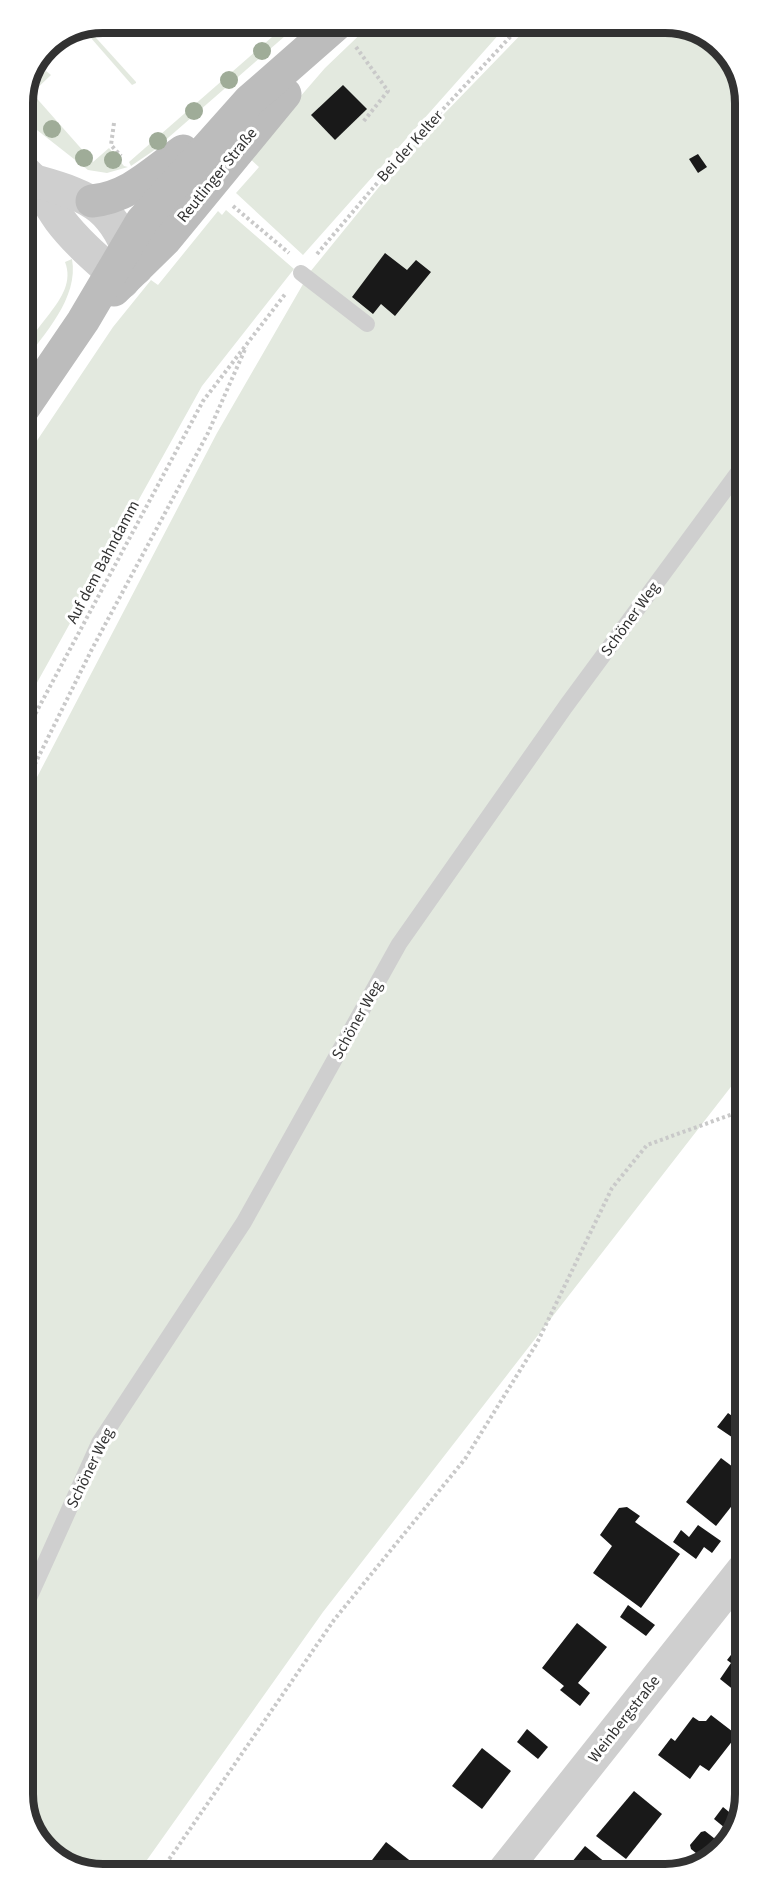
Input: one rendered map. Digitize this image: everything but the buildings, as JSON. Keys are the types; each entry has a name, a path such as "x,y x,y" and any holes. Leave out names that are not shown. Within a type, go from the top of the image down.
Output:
{"main road":[{"name":"Reutlinger Straße","path":"33,395 83,321 124,267 148,213 249,101 331,33"},
{"name":"Reutlinger Straße","path":"124,267 165,240 334,33"},
{"path":"92,201 119,195 140,184 249,101"}],"street":[{"path":"33,176 79,193 106,212 124,267"},
{"path":"33,181 60,219 83,246 124,267"},
{"name":"Weinbergstraße","path":"510,1864 735,1580"}],"lane":[{"path":"301,273 367,324"},
{"name":"Schöner Weg","path":"33,1589 99,1443 244,1222 399,944 566,706 735,477"}],"path":[{"path":"347,33 388,91 363,122"},
{"name":"Bei der Kelter","path":"203,401 301,273 407,148 514,33"},
{"path":"114,123 111,145 127,163"},
{"path":"235,208 290,255"},
{"path":"33,768 92,649 208,433 249,341"},
{"name":"Auf dem Bahndamm","path":"33,718 203,401"},
{"path":"166,1864 334,1620 465,1460 537,1343 612,1188 647,1145 735,1113"}],"shaded area":[{"path":"277,33 289,33 153,151 131,166 129,162"},
{"path":"362,33 500,33 303,255 236,193 259,167 248,157 325,68"},
{"path":"522,33 678,34 700,42 708,48 726,68 731,81 735,103 735,1082 323,1612 144,1864 90,1863 68,1855 50,1840 40,1825 33,1794 33,785 217,433 310,272 409,150"},
{"path":"92,34 136,82 132,85 88,35"},
{"path":"46,71 51,75 34,91 35,85 39,75"},
{"path":"34,95 93,162 109,148 124,166 128,167 107,173 88,170 33,127"},
{"path":"226,210 294,269 202,386 33,690 33,447 113,327 151,280 158,285 218,211 222,215"},
{"path":"72,259 73,273 70,288 58,315 33,350 33,337 65,289 68,276 65,262"}]}
